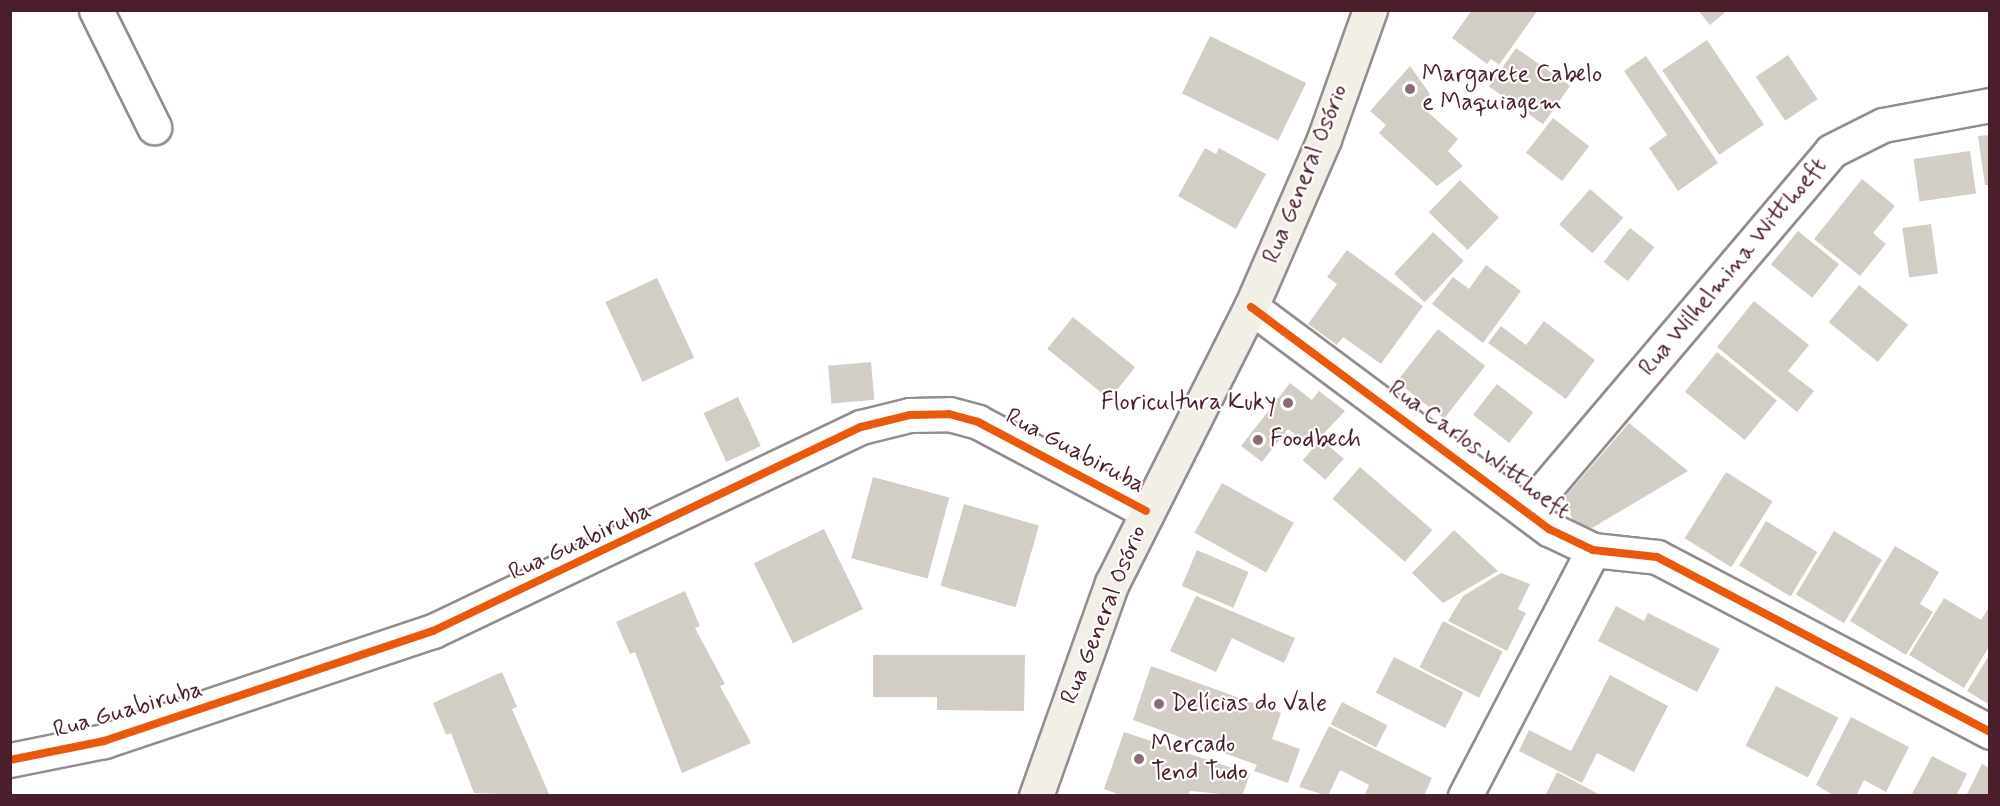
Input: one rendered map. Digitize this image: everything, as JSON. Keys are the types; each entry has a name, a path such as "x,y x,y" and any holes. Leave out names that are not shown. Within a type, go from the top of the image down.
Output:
{"main road":[{"name":"Rua General Osório","path":"1036,795 1112,583 1146,511 1251,307 1324,139 1370,10"}],"street":[{"path":"96,10 154,127"},
{"name":"Rua Wilhelmina Witthoeft","path":"1527,510 1831,151 1882,125 1989,105"},
{"name":"Rua Carlos Witthoeft","path":"1251,307 1527,510 1549,529 1593,550 1657,557 1989,732"},
{"name":"Rua Guabiruba","path":"10,760 104,741 433,631 861,427 910,415 949,414 978,422 1146,511"},
{"path":"1465,795 1593,550"}],"building":[{"path":"1472,10 1538,10 1499,65 1491,59 1487,64 1452,38"},
{"path":"1698,10 1728,10 1710,25"},
{"path":"1210,36 1306,83 1278,140 1182,94"},
{"path":"1707,40 1764,125 1719,155 1662,70"},
{"path":"1516,48 1570,86 1543,124 1489,87"},
{"path":"1788,55 1818,99 1785,121 1756,77"},
{"path":"1646,56 1718,163 1678,191 1649,148 1667,135 1624,71"},
{"path":"1410,66 1430,94 1421,106 1458,139 1448,151 1463,166 1437,186 1379,133 1386,125 1370,111"},
{"path":"1553,118 1589,146 1562,181 1526,153"},
{"path":"1990,135 1990,185 1985,185 1978,136"},
{"path":"1205,148 1216,154 1219,148 1266,174 1236,229 1178,196"},
{"path":"1970,151 1976,194 1920,202 1914,159"},
{"path":"1862,179 1895,206 1873,233 1886,244 1860,276 1814,239"},
{"path":"1460,180 1499,218 1468,250 1429,212"},
{"path":"1590,189 1623,218 1592,253 1559,224"},
{"path":"1931,224 1938,274 1909,278 1902,228"},
{"path":"1630,228 1654,247 1628,281 1604,262"},
{"path":"1798,231 1839,264 1812,298 1771,264"},
{"path":"1433,232 1464,261 1425,302 1394,274"},
{"path":"1347,250 1423,306 1381,364 1343,337 1337,345 1308,324 1337,284 1327,277"},
{"path":"1486,265 1521,291 1483,343 1432,304 1453,277 1469,289"},
{"path":"657,278 694,358 643,382 605,302"},
{"path":"1859,285 1908,325 1878,362 1829,322"},
{"path":"1754,301 1809,345 1788,371 1814,391 1797,412 1717,347"},
{"path":"1073,317 1135,367 1109,399 1047,349"},
{"path":"1544,321 1595,360 1566,399 1488,343 1501,326 1526,345"},
{"path":"1438,329 1485,366 1444,419 1397,382"},
{"path":"1717,352 1777,400 1745,440 1685,392"},
{"path":"871,362 874,400 831,404 828,366"},
{"path":"1290,383 1312,400 1319,391 1345,411 1311,447 1288,429 1262,462 1241,446"},
{"path":"1497,384 1533,412 1509,443 1473,415"},
{"path":"738,397 761,446 726,462 704,413"},
{"path":"1629,423 1688,471 1592,528 1574,523 1564,498"},
{"path":"1321,439 1344,459 1325,480 1303,460"},
{"path":"1360,467 1432,530 1405,562 1332,499"},
{"path":"1726,472 1773,501 1731,567 1685,538"},
{"path":"873,477 949,497 928,579 851,558"},
{"path":"1222,483 1294,523 1266,573 1194,533"},
{"path":"964,504 1039,525 1016,607 941,586"},
{"path":"1766,521 1817,552 1791,596 1739,566"},
{"path":"824,529 863,609 793,643 754,563"},
{"path":"1454,530 1498,571 1443,603 1412,573"},
{"path":"1834,531 1882,560 1844,623 1796,594"},
{"path":"1895,546 1939,572 1920,604 1933,612 1906,655 1850,621"},
{"path":"1197,550 1249,572 1233,608 1182,586"},
{"path":"1501,573 1530,584 1518,609 1526,613 1507,651 1448,621 1463,596"},
{"path":"685,591 700,626 695,628 725,684 720,686 751,743 682,773 635,652 630,654 616,622"},
{"path":"1196,596 1295,638 1284,663 1232,638 1216,672 1170,651"},
{"path":"1944,598 1981,620 1990,606 1990,645 1964,688 1909,655"},
{"path":"1616,606 1644,621 1648,613 1720,649 1697,692 1598,641"},
{"path":"1443,621 1503,651 1479,698 1419,667"},
{"path":"1990,654 1990,705 1967,691"},
{"path":"873,655 1025,655 1024,711 937,710 937,697 873,697"},
{"path":"1394,657 1463,692 1445,728 1376,693"},
{"path":"1151,666 1281,713 1272,739 1300,749 1288,783 1254,771 1257,765 1133,720"},
{"path":"502,672 517,707 512,709 550,796 474,793 451,733 446,735 433,703"},
{"path":"1610,675 1668,706 1634,772 1597,753 1582,783 1519,751 1529,730 1571,751"},
{"path":"1776,686 1838,718 1808,777 1746,746"},
{"path":"1342,702 1387,725 1376,747 1331,724"},
{"path":"1851,717 1909,747 1886,792 1864,780 1856,796 1835,796 1816,785"},
{"path":"1329,726 1432,778 1424,796 1364,796 1369,785 1340,770 1328,796 1299,787"},
{"path":"1124,732 1250,774 1242,796 1190,791 1188,796 1123,796 1104,789"},
{"path":"1932,756 1967,774 1956,796 1911,796"},
{"path":"1982,764 1990,768 1990,796 1966,796"},
{"path":"1557,772 1602,796 1545,796"}],"cycle path":[{"path":"1251,307 1549,529 1593,550 1657,557 1990,732"},
{"path":"10,760 104,741 433,631 861,427 910,415 949,414 978,422 1146,511"}],"place":[{"name":"Margarete Cabelo e Maquiagem","path":"1410,89"},
{"name":"Floricultura Kuky","path":"1288,403"},
{"name":"Foodbech","path":"1258,440"},
{"name":"Delícias do Vale","path":"1159,704"},
{"name":"Mercado Tend Tudo","path":"1139,759"}]}
